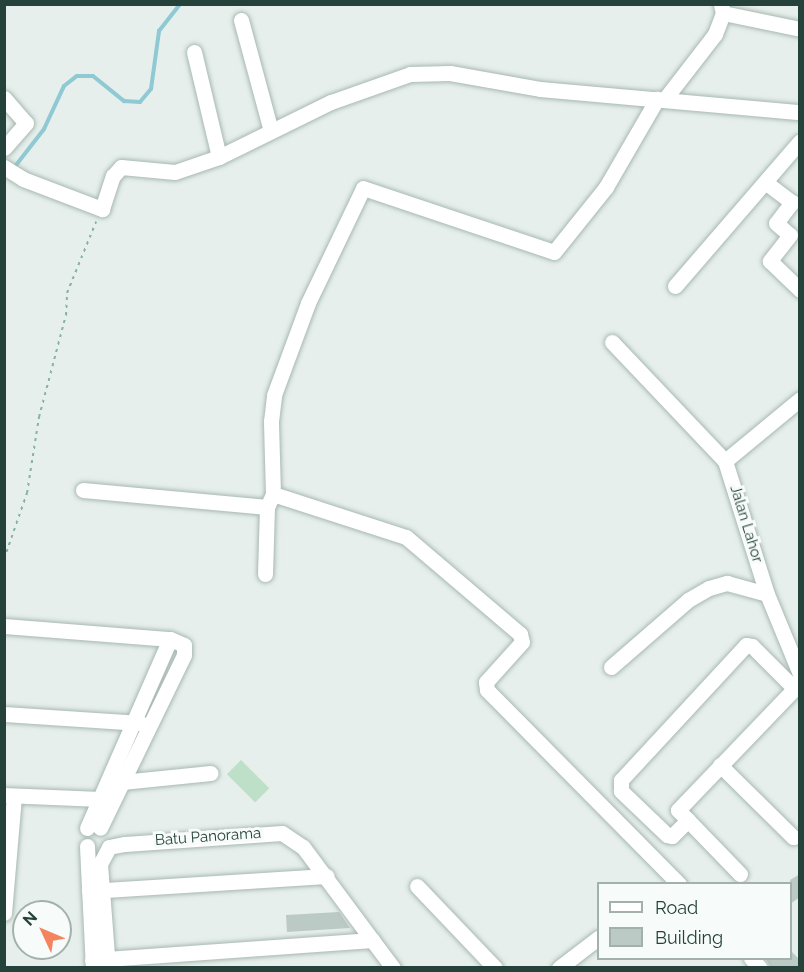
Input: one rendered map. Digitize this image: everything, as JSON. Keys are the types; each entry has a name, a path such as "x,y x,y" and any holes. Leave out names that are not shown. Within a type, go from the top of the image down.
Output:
{"street":[{"path":"265,574 274,395 308,303 363,188 554,252 606,188 660,100 712,40 722,9 800,29"},
{"path":"241,20 271,131"},
{"path":"194,52 219,157"},
{"path":"4,167 23,179 102,209 113,177 122,167 166,173 219,157 331,102 410,74 450,73 540,89 799,111"},
{"path":"4,98 26,123 4,148"},
{"path":"675,286 800,141"},
{"path":"765,182 792,202 776,222 790,235 770,261 800,290"},
{"name":"Jalan Lahor","path":"612,342 725,461 767,594 798,682"},
{"path":"725,461 800,399"},
{"path":"83,490 270,500 406,537 520,634 522,642 486,682 487,690 671,881"},
{"path":"610,667 688,600 709,588 727,583 767,594"},
{"path":"4,626 170,639 183,642 184,655 122,782 100,836"},
{"path":"170,639 100,799 100,864 95,891 100,964 372,940"},
{"path":"752,646 798,682 720,765 683,815 660,828 621,791 619,784 743,647 752,646"},
{"path":"4,714 150,724"},
{"path":"720,765 793,837"},
{"path":"122,782 211,773"},
{"path":"4,913 9,796 100,799"},
{"path":"683,815 740,874"},
{"name":"Batu Panorama","path":"95,891 87,846 94,848 100,836 277,832 303,847 327,876 393,968"},
{"path":"95,891 327,876"},
{"path":"417,886 495,968"},
{"path":"559,968 597,939"}],"path":[{"path":"4,559 27,493 39,417 66,315 67,293 102,209"}],"green space":[{"path":"241,760 269,788 255,802 227,774"}],"building":[{"path":"800,874 800,897 792,903 792,882 790,880"},
{"path":"339,912 350,928 287,932 286,915"},
{"path":"792,952 800,960 800,968 771,968 766,960 792,960"}],"waterway":[{"path":"13,169 44,129 64,86 77,76 93,76 124,101 140,102 151,89 159,31 180,4"}]}
